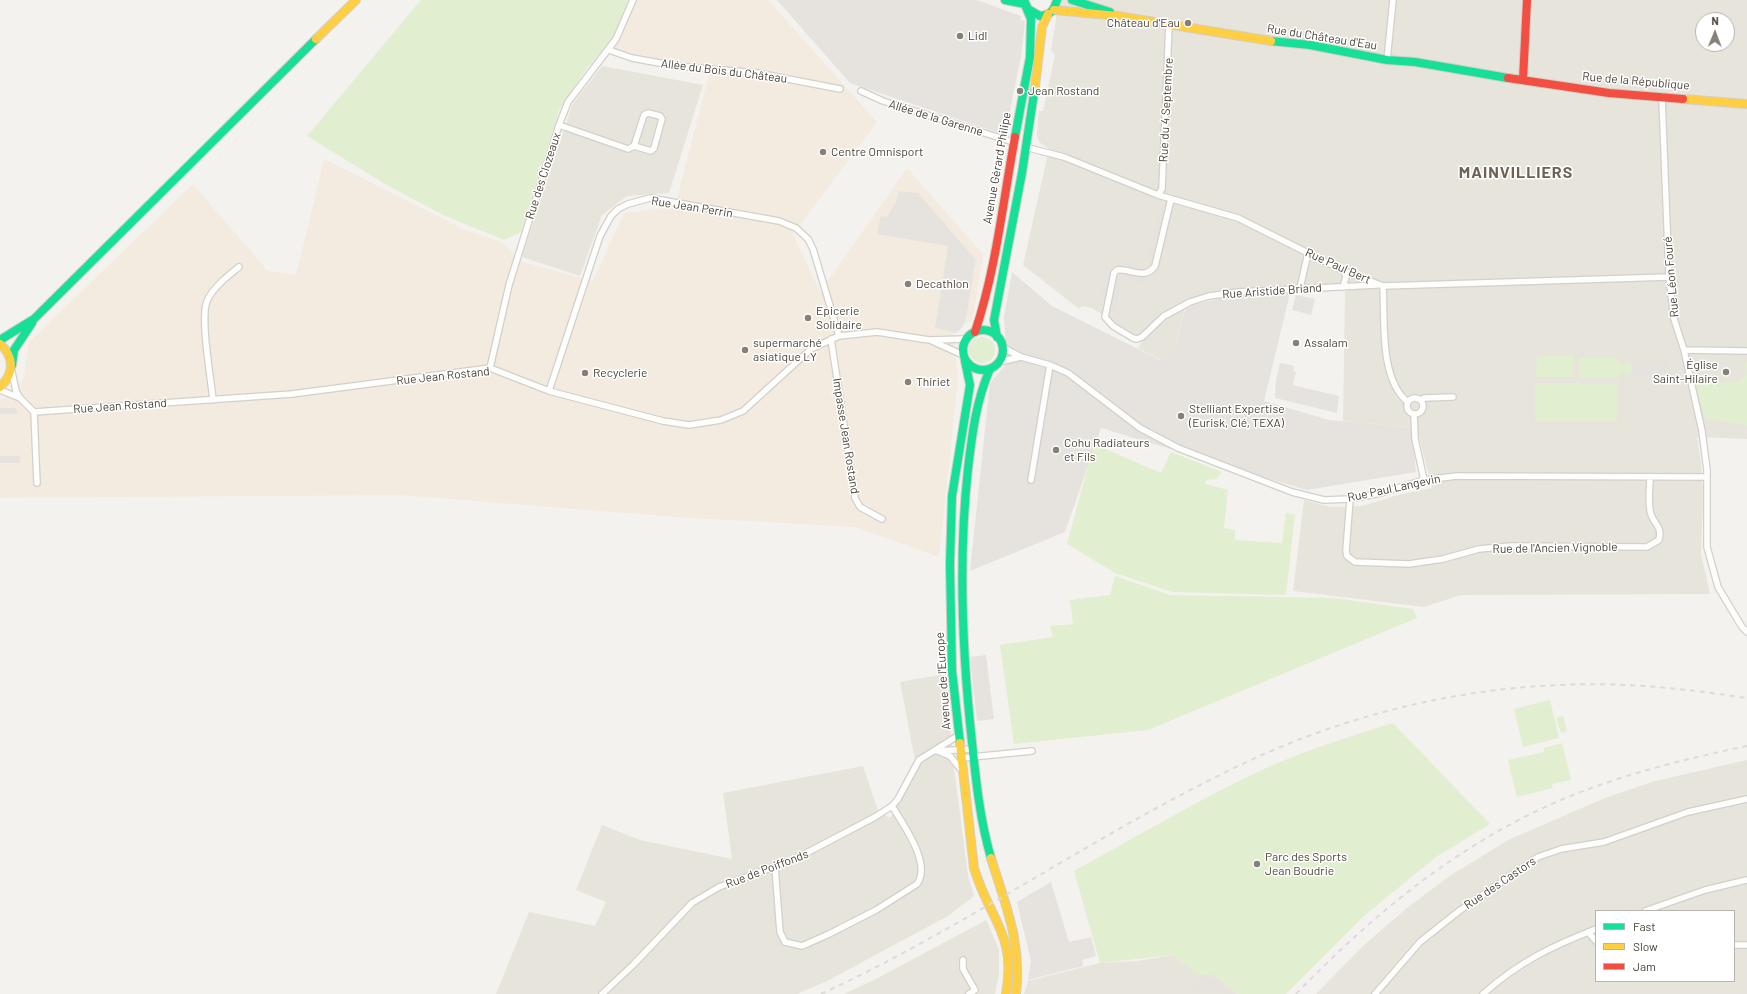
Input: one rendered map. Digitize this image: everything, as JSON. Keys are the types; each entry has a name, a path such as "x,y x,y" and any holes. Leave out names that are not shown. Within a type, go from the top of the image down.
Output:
{"main road":[{"path":"0,388 7,380 12,368 14,350 34,319 356,0"},
{"path":"1005,0 1025,4"},
{"name":"Avenue Gérard Philipe","path":"998,337 994,320 1040,57 1042,27 1057,0"},
{"name":"Rue du Château d'Eau","path":"1072,0 1118,16"},
{"path":"1523,80 1526,0"},
{"name":"Rue du Château d'Eau","path":"1025,4 1029,11 1038,16 1051,12 1118,16 1224,32 1284,44 1310,45 1387,60 1415,62 1523,80"},
{"name":"Avenue Gérard Philipe","path":"975,332 981,314 993,259 1013,142 1030,57 1031,19 1025,4"},
{"name":"Rue de la République","path":"1523,80 1609,93 1662,98 1706,99 1747,104"},
{"path":"0,340 34,319"},
{"path":"987,331 998,337 1002,347 1002,352 998,362 990,369 979,370 974,368 964,358 962,349 966,338 975,332 987,331"},
{"path":"0,344 8,352 12,368"},
{"name":"Avenue de l'Europe","path":"964,358 970,385 952,496 950,564 952,670 976,878 1000,926 1008,950 1009,975 1006,994"},
{"name":"Avenue de l'Europe","path":"990,369 977,406 965,496 961,576 962,640 973,753 984,836 1017,948 1018,976 1016,994"}],"street":[{"name":"Rue des Clozeaux","path":"490,368 509,285 559,125 568,102 616,39 633,0"},
{"path":"1387,60 1393,0"},
{"name":"Rue du 4 Septembre","path":"1158,195 1162,189 1169,24"},
{"name":"Allée du Bois du Château","path":"609,50 632,58 676,66 756,73 840,89"},
{"name":"Allée de la Garenne","path":"861,91 883,101 1013,142"},
{"name":"Rue Léon Fouré","path":"1662,98 1670,277 1674,319 1684,350 1702,431 1707,477 1707,547 1718,587 1742,627 1747,632"},
{"path":"559,125 628,149 634,146 651,151 654,148 662,119 660,116 648,113 644,115 634,146"},
{"name":"Rue Paul Bert","path":"1025,147 1064,157 1158,195 1238,218 1344,270 1381,285 1670,277"},
{"name":"Rue Jean Perrin","path":"549,391 600,236 611,216 618,209 650,198 779,221 796,228 808,239 813,249 839,336"},
{"name":"Rue Aristide Briand","path":"1171,199 1155,266 1144,274 1121,269 1114,273 1105,314 1108,321 1113,326 1133,338 1137,339 1142,337 1164,316 1199,299 1238,292 1381,285"},
{"path":"1300,288 1308,253"},
{"path":"213,400 204,314 208,300 239,267"},
{"path":"1343,287 1346,277 1344,270"},
{"path":"1381,285 1387,365 1397,391 1408,402"},
{"name":"Rue Jean Rostand","path":"34,412 292,394 490,368 549,391 663,421 689,425 721,420 743,411 811,349 839,336 877,332 929,340 966,338"},
{"name":"Impasse Jean Rostand","path":"830,339 855,498 860,507 882,519"},
{"name":"Rue Jean Rostand","path":"929,340 964,358"},
{"name":"Rue Paul Langevin","path":"1002,347 1021,357 1050,365 1068,373 1140,428 1178,448 1292,492 1324,500 1350,499 1381,493 1424,480 1457,476 1707,477"},
{"path":"1684,350 1747,351"},
{"name":"Rue Paul Langevin","path":"998,362 1021,357"},
{"path":"1031,480 1050,365"},
{"path":"12,368 16,391 20,398 34,412 37,484"},
{"path":"0,388 20,398"},
{"path":"1414,414 1407,409 1408,402 1413,398 1420,400 1424,398 1453,397"},
{"path":"1414,414 1418,414 1422,410 1423,405 1420,400"},
{"path":"1414,414 1415,438 1424,480"},
{"name":"Rue de l'Ancien Vignoble","path":"1350,499 1346,551 1347,556 1355,562 1409,564 1443,559 1479,549 1511,546 1647,547 1659,540 1661,533 1650,512 1650,477"},
{"name":"Rue de Poiffonds","path":"605,993 692,903 719,887 775,867 819,847 892,806 898,799 920,760 959,735"},
{"path":"933,751 961,754 1032,751"},
{"path":"933,751 950,756 963,772"},
{"name":"Rue des Castors","path":"1375,994 1420,942 1459,911 1538,857 1561,849 1604,842 1688,812 1747,799"},
{"path":"775,867 780,932 785,942 802,946 859,920 917,884 922,877 922,866 911,836 892,806"},
{"path":"1648,910 1705,890 1747,880"},
{"path":"1483,994 1504,976 1529,959 1554,945 1595,929"},
{"path":"1588,932 1595,939"},
{"path":"1735,945 1747,945"},
{"path":"963,960 963,969 975,990 969,994"}],"shaded area":[{"path":"632,0 768,0 877,122 793,234 820,292 907,168 983,254 973,319 953,331 958,379 939,557 855,527 676,517 399,495 0,498 0,399 7,397 24,378 29,342 193,184 268,271 296,275 324,159 465,230 500,241 523,262 593,281 624,213 675,207 709,74 608,53"},
{"path":"777,0 977,0 1021,16 1002,134 850,83"},
{"path":"1062,0 1747,0 1747,439 1697,437 1701,463 1703,494 1701,554 1710,594 1461,595 1424,607 1293,591 1304,500 1331,507 1362,506 1398,495 1432,488 1418,433 1411,427 1343,421 1345,286 1342,283 1219,290 1187,300 1175,349 1161,360 1138,348 1143,340 1092,308 1082,306 1079,309 1023,265 1049,149 1039,142 1037,135 1039,111 1043,111 1055,55 1051,50 1057,13"},
{"path":"986,15 1025,21 1021,57 1006,130 1003,132 1000,131 1014,47 980,41"},
{"path":"602,66 703,85 669,193 627,196 602,215 580,276 522,257 572,105"},
{"path":"899,191 918,193 976,260 966,318 962,328 956,333 935,328 948,246 877,234 881,216 887,217 895,204"},
{"path":"1159,208 1165,209 1157,241 1151,240"},
{"path":"1149,247 1155,248 1153,259 1146,257"},
{"path":"1125,260 1134,262 1132,268 1123,266"},
{"path":"1106,265 1113,267 1110,280 1103,278"},
{"path":"1158,267 1162,271 1159,277 1150,282 1137,283 1125,281 1127,273 1138,276 1148,276"},
{"path":"1012,272 1052,306 1160,360 1175,349 1186,309 1193,305 1235,295 1290,293 1264,401 1329,420 1411,427 1416,472 1307,490 1101,428 1065,532 970,571 990,383 1007,363 1004,317"},
{"path":"1117,280 1123,281 1115,313 1109,312"},
{"path":"1102,282 1108,283 1105,298 1099,297"},
{"path":"1296,295 1315,299 1311,315 1292,310"},
{"path":"1669,359 1670,376 1634,377 1634,360"},
{"path":"1280,363 1292,365 1294,368 1294,371 1296,372 1293,385 1276,381"},
{"path":"1276,381 1339,396 1337,413 1275,398"},
{"path":"0,408 16,408 18,414 0,414"},
{"path":"0,456 20,456 20,463 0,463"},
{"path":"986,655 994,719 977,721 970,657"},
{"path":"945,674 954,768 968,875 974,896 948,916 827,981 797,994 496,994 529,912 595,926 606,902 576,890 602,825 640,840 732,859 723,793 863,766 878,811 890,818 917,771 900,682"},
{"path":"1747,760 1747,994 1316,994 1365,944 1407,908 1451,875 1510,839 1605,798 1655,781"},
{"path":"1051,882 1069,942 1091,937 1096,956 1082,960 1083,966 1028,980 1031,961 1017,902"},
{"path":"986,920 999,949 999,974 995,994 844,994 876,979"},
{"path":"1173,955 1199,975 1215,975 1237,994 1024,994 1028,981 1100,963 1137,961"},
{"path":"1199,978 1213,979 1231,994 1191,990"}],"green space":[{"path":"421,0 628,0 615,36 587,68 559,110 521,232 504,240 443,215 385,184 307,136"},
{"path":"982,337 992,340 995,350 992,360 982,363 972,360 969,350 972,340"},
{"path":"1537,356 1574,356 1574,377 1536,377"},
{"path":"1579,358 1617,358 1619,363 1631,363 1631,373 1619,373 1619,378 1579,378"},
{"path":"1747,361 1747,369 1744,365"},
{"path":"1747,369 1747,426 1705,418 1693,375 1706,374 1707,377 1714,376 1715,380 1721,383 1734,382 1746,376"},
{"path":"1535,383 1617,383 1617,421 1535,421"},
{"path":"1094,444 1161,473 1171,452 1222,472 1216,479 1206,480 1205,484 1228,490 1224,528 1235,530 1235,540 1282,543 1286,513 1295,514 1286,595 1172,592 1115,573 1067,544"},
{"path":"1115,576 1170,595 1333,598 1413,609 1417,618 1148,730 1014,744 1000,645 1053,637 1050,626 1073,624 1070,600 1110,595"},
{"path":"1550,700 1559,738 1523,747 1514,709"},
{"path":"1563,716 1567,731 1561,733 1556,718"},
{"name":"Parc des Sports Jean Boudrie","path":"1393,723 1490,824 1436,857 1365,915 1286,994 1237,994 1215,975 1199,975 1173,955 1100,963 1074,871 1198,802 1249,776 1289,758"},
{"path":"1562,743 1571,780 1552,784 1553,788 1517,797 1508,760 1544,752 1544,748"}],"railway":[{"path":"821,994 873,969 925,941 1178,796 1230,770 1325,730 1423,702 1474,693 1524,687 1576,684 1627,685 1687,690 1747,698"},
{"path":"1296,994 1359,933 1392,905 1426,878 1462,853 1499,831 1538,811 1598,785 1661,766 1747,746"}],"traffic: fast":[{"path":"1005,0 1025,4"},
{"path":"1024,0 1028,9 1040,16 1052,11 1057,0"},
{"path":"1072,0 1110,12"},
{"path":"1015,137 1030,57 1031,19 1026,7"},
{"path":"0,340 34,319 316,39"},
{"path":"1271,41 1310,45 1387,60 1415,62 1508,78"},
{"path":"997,337 994,320 1022,173 1035,87"},
{"path":"12,365 14,350 32,323"},
{"path":"979,330 987,330 994,333 1000,339 1003,350 1000,361 994,367 987,370 979,370 972,367 966,361 963,354 963,346 966,339 972,333 979,330"},
{"path":"960,743 952,670 950,564 952,496 970,385 965,361"},
{"path":"990,369 981,393 975,418 968,469 963,537 962,606 966,674 975,771 984,829 991,858"}],"traffic: slow":[{"path":"316,39 356,0"},
{"path":"1054,10 1118,16 1271,41"},
{"path":"1035,87 1042,27 1048,14"},
{"path":"1683,99 1747,104"},
{"path":"0,344 8,354 11,366 8,377 0,387"},
{"path":"960,743 974,868 980,886 1000,928 1005,941 1008,956 1006,994"},
{"path":"991,858 1007,909 1015,941 1017,958 1016,994"}],"traffic: jam":[{"path":"1523,80 1527,0"},
{"path":"1508,78 1609,93 1683,99"},
{"path":"975,332 994,260 1015,137"}],"place":[{"name":"Château d'Eau","path":"1188,23"},
{"name":"Lidl","path":"960,36"},
{"name":"Jean Rostand","path":"1020,91"},
{"name":"Centre Omnisport","path":"823,152"},
{"name":"Decathlon","path":"908,284"},
{"name":"Epicerie Solidaire","path":"808,318"},
{"name":"Assalam","path":"1296,343"},
{"name":"supermarché asiatique LY","path":"745,350"},
{"name":"Église Saint-Hilaire","path":"1726,372"},
{"name":"Recyclerie","path":"585,373"},
{"name":"Thiriet","path":"908,382"},
{"name":"Stelliant Expertise (Eurisk, Clé, TEXA)","path":"1181,416"},
{"name":"Cohu Radiateurs et Fils","path":"1056,450"},
{"name":"Parc des Sports Jean Boudrie","path":"1257,864"}],"district":[{"name":"MAINVILLIERS","path":"1516,173"}]}
